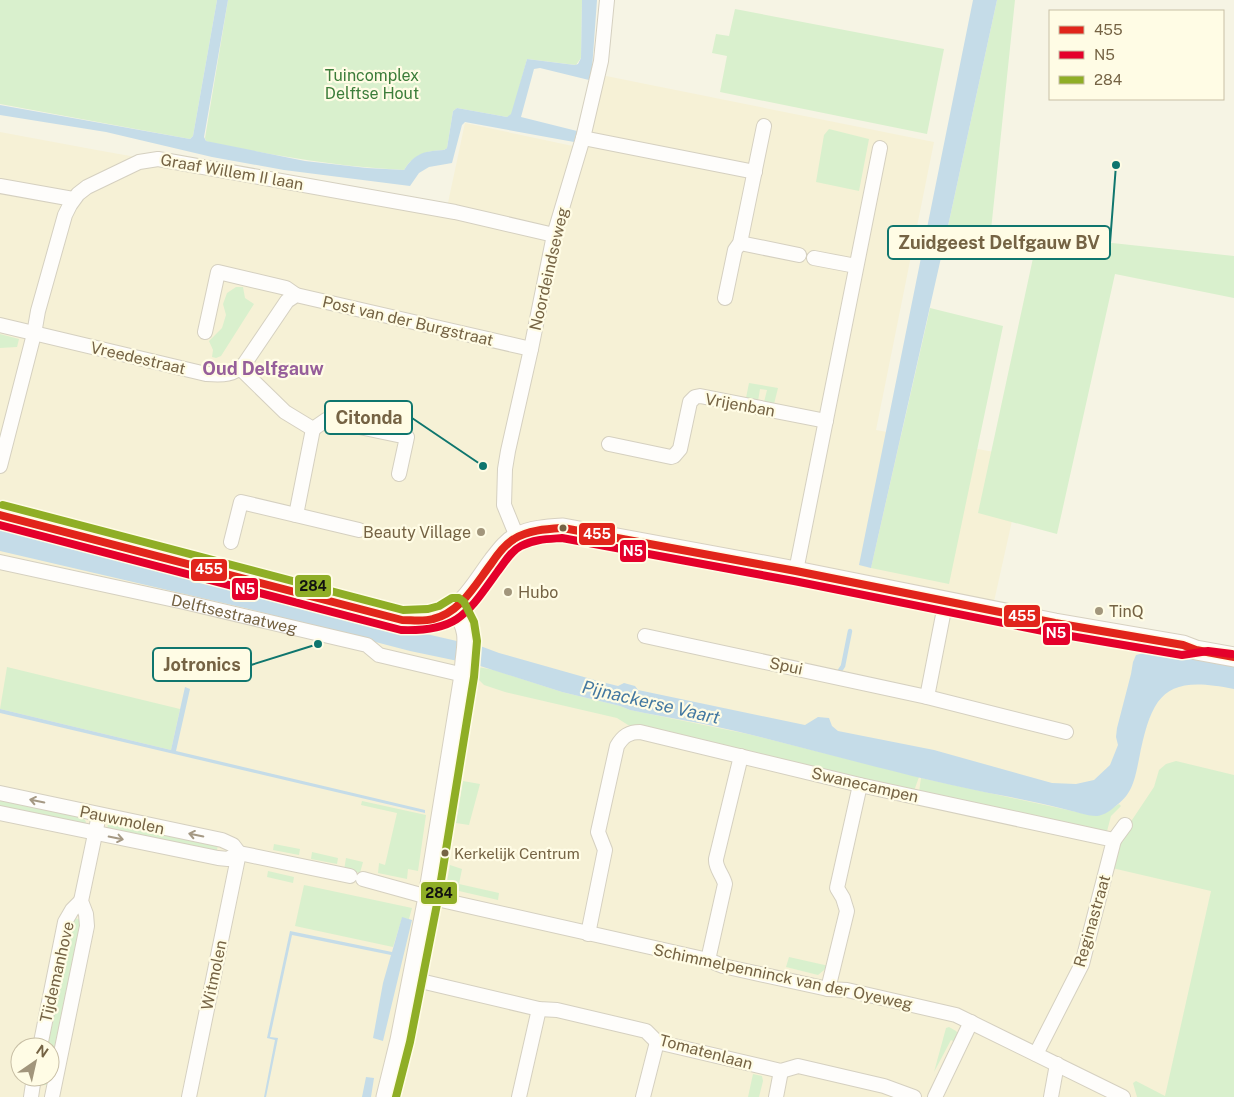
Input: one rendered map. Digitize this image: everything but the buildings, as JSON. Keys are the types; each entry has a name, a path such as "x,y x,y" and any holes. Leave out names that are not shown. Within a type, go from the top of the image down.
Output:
{"street":[{"name":"Noordeindseweg","path":"517,537 504,505 505,469 554,235 583,138 601,61 606,0"},
{"path":"725,298 735,250 740,243 764,126"},
{"path":"583,138 755,172"},
{"path":"796,571 880,148"},
{"name":"Graaf Willem II laan","path":"0,466 34,334 38,311 65,215 74,199 87,187 138,162 153,158 455,212 554,235"},
{"path":"0,186 74,199"},
{"path":"740,243 799,255"},
{"path":"814,258 856,266"},
{"name":"Post van der Burgstraat","path":"206,332 218,272 286,288 292,298 531,349"},
{"path":"292,298 240,368 285,412 313,428"},
{"name":"Vreedestraat","path":"0,325 206,374 231,374 240,368"},
{"name":"Vrijenban","path":"608,444 671,457 674,456 680,449 690,402 692,399 700,396 826,421"},
{"path":"296,515 313,428 326,420 407,437 399,474"},
{"path":"231,542 241,502 359,530"},
{"path":"0,515 402,620 436,618 449,612 472,593 503,549 517,537 543,529 563,528 1183,645 1196,650 1234,657"},
{"name":"Delftsestraatweg","path":"0,562 184,602 367,645 379,655 464,669"},
{"path":"927,697 943,615 949,602"},
{"path":"386,1097 428,898 468,644 467,629 455,607"},
{"name":"Spui","path":"645,636 927,697 1066,732"},
{"path":"1183,645 1213,640 1234,644"},
{"name":"Swanecampen","path":"588,934 605,850 598,832 617,746 626,735 640,732 860,785 1110,840"},
{"path":"708,960 725,884 716,865 716,859 741,756"},
{"path":"828,989 847,911 843,898 837,888 860,785"},
{"name":"Pauwmolen","path":"0,793 222,840 233,845 239,853"},
{"name":"Pauwmolen","path":"0,813 218,858 228,859 239,853 357,877 428,898"},
{"name":"Tijdemanhove","path":"52,1097 88,926 81,901 99,815"},
{"name":"Reginastraat","path":"1036,1054 1082,964 1110,840 1125,825"},
{"name":"Witmolen","path":"189,1097 239,853"},
{"name":"Schimmelpenninck van der Oyeweg","path":"428,898 708,960 723,966 828,989 848,990 956,1015 1123,1097"},
{"name":"Tijdemanhove","path":"42,1037 66,922 72,910 81,901"},
{"name":"Tomatenlaan","path":"412,979 538,1009 557,1010 646,1030 657,1042 781,1072 798,1066 884,1086 914,1097"},
{"path":"519,1097 538,1009"},
{"path":"935,1097 971,1022"},
{"path":"643,1097 657,1042"},
{"path":"1051,1097 1058,1064"},
{"path":"776,1097 781,1072"}],"shaded area":[{"path":"601,75 934,142 876,430 1026,458 989,624 1234,669 1234,787 1168,1097 0,1097 0,132 446,212 465,123 587,149"}],"green space":[{"path":"0,0 217,0 193,136 190,139 0,104"},
{"name":"Tuincomplex Delftse Hout","path":"228,0 582,0 581,58 576,65 527,59 512,114 507,117 457,108 453,111 447,148 421,154 412,160 404,170 332,164 206,141"},
{"path":"997,0 1015,0 991,230 1234,256 1234,298 1115,274 1057,534 978,513 1033,258 945,240"},
{"path":"735,9 944,49 927,134 720,92 727,56 712,53 716,34 729,36"},
{"path":"829,129 869,139 859,191 816,182 824,135"},
{"path":"236,287 243,287 245,298 254,304 221,356 212,357 213,350 209,341 222,328 226,315 223,304 227,293"},
{"path":"930,308 1003,326 949,584 871,568"},
{"path":"0,334 19,339 17,347 0,348"},
{"path":"749,383 778,388 774,404 764,402 767,390 760,389 758,401 746,398"},
{"path":"7,667 180,709 171,750 0,709"},
{"path":"478,667 630,710 748,734 919,777 914,791 628,725 617,718 505,692 484,685 476,677"},
{"path":"1176,761 1234,775 1234,1097 1137,1097 1133,1083 1136,1081 1165,1096 1211,891 1112,868 1118,841 1154,787 1159,770 1166,764"},
{"path":"921,778 1086,814 1103,814 1119,804 1121,806 1111,816 1106,835 919,792"},
{"path":"463,781 480,784 469,825 456,823"},
{"path":"0,799 83,817 86,822 85,825 0,809"},
{"path":"362,801 426,815 418,871 408,869 407,879 378,873 379,863 385,865 397,813 361,805"},
{"path":"111,823 218,845 216,854 107,829 108,824"},
{"path":"274,844 300,849 299,855 273,850"},
{"path":"312,852 338,858 337,864 311,859"},
{"path":"346,858 363,862 360,873 344,870"},
{"path":"450,865 462,869 459,884 499,893 498,900 446,888"},
{"path":"268,871 294,877 293,883 267,877"},
{"path":"304,885 412,908 409,919 402,918 393,947 295,926"},
{"path":"73,918 79,919 82,923 58,1037 46,1037"},
{"path":"789,957 829,966 818,975 786,967"},
{"path":"949,1027 959,1035 955,1042 951,1040 934,1072 946,1028"},
{"path":"753,1074 762,1076 763,1081 759,1097 748,1097"}],"water":[{"path":"217,0 228,0 204,137 206,141 305,161 404,170 416,156 447,148 453,111 457,108 507,117 511,114 527,59 578,64 581,58 582,0 597,0 592,69 589,80 540,68 534,69 521,117 577,131 574,142 465,122 462,125 452,163 429,167 419,173 410,186 284,170 212,157 106,132 0,115 0,105 190,139 193,136"},
{"path":"973,0 997,0 871,568 859,565"},
{"name":"Pijnackerse Vaart","path":"0,524 387,625 483,647 618,686 624,683 635,686 638,690 805,725 818,717 829,718 832,726 838,731 934,750 1052,783 1076,784 1094,780 1110,765 1118,745 1116,737 1117,728 1136,655 1172,652 1234,664 1234,689 1211,685 1192,685 1177,688 1166,694 1157,704 1150,718 1130,790 1110,810 1093,816 940,783 733,730 630,710 562,692 477,665 410,651 249,609 0,551"},
{"path":"185,687 190,689 176,751 425,810 425,813 0,713 0,709 171,750"},
{"path":"402,917 412,920 383,1041 373,1038 383,983 391,955 292,935 270,1037 278,1038 266,1097 264,1097 275,1040 267,1038 290,931 392,952"},
{"path":"366,1077 374,1078 371,1097 362,1097"}],"waterway":[{"path":"837,675 843,666 850,631"}],"transit line":[{"name":"284","path":"3,505 403,610 428,609 439,606 452,598 459,598 464,602 474,622 477,641 474,677 438,899 410,1042 396,1097"},
{"name":"455","path":"0,515 402,620 425,620 443,616 466,597 510,541 531,532 563,528 796,571 1055,623 1183,645 1196,650 1234,657"},
{"name":"N5","path":"0,525 401,630 420,630 449,624 469,609 478,599 508,557 517,548 536,541 562,538 794,581 1053,633 1182,655 1208,651 1232,654"}],"place":[{"name":"Zuidgeest Delfgauw BV","path":"1116,165"},
{"name":"Citonda","path":"483,466"},
{"name":"Beauty Village","path":"481,532"},
{"name":"Hubo","path":"508,592"},
{"name":"TinQ","path":"1099,611"},
{"name":"Jotronics","path":"318,644"},
{"name":"Kerkelijk Centrum","path":"445,853"}],"district":[{"name":"Oud Delfgauw","path":"263,368"}]}
